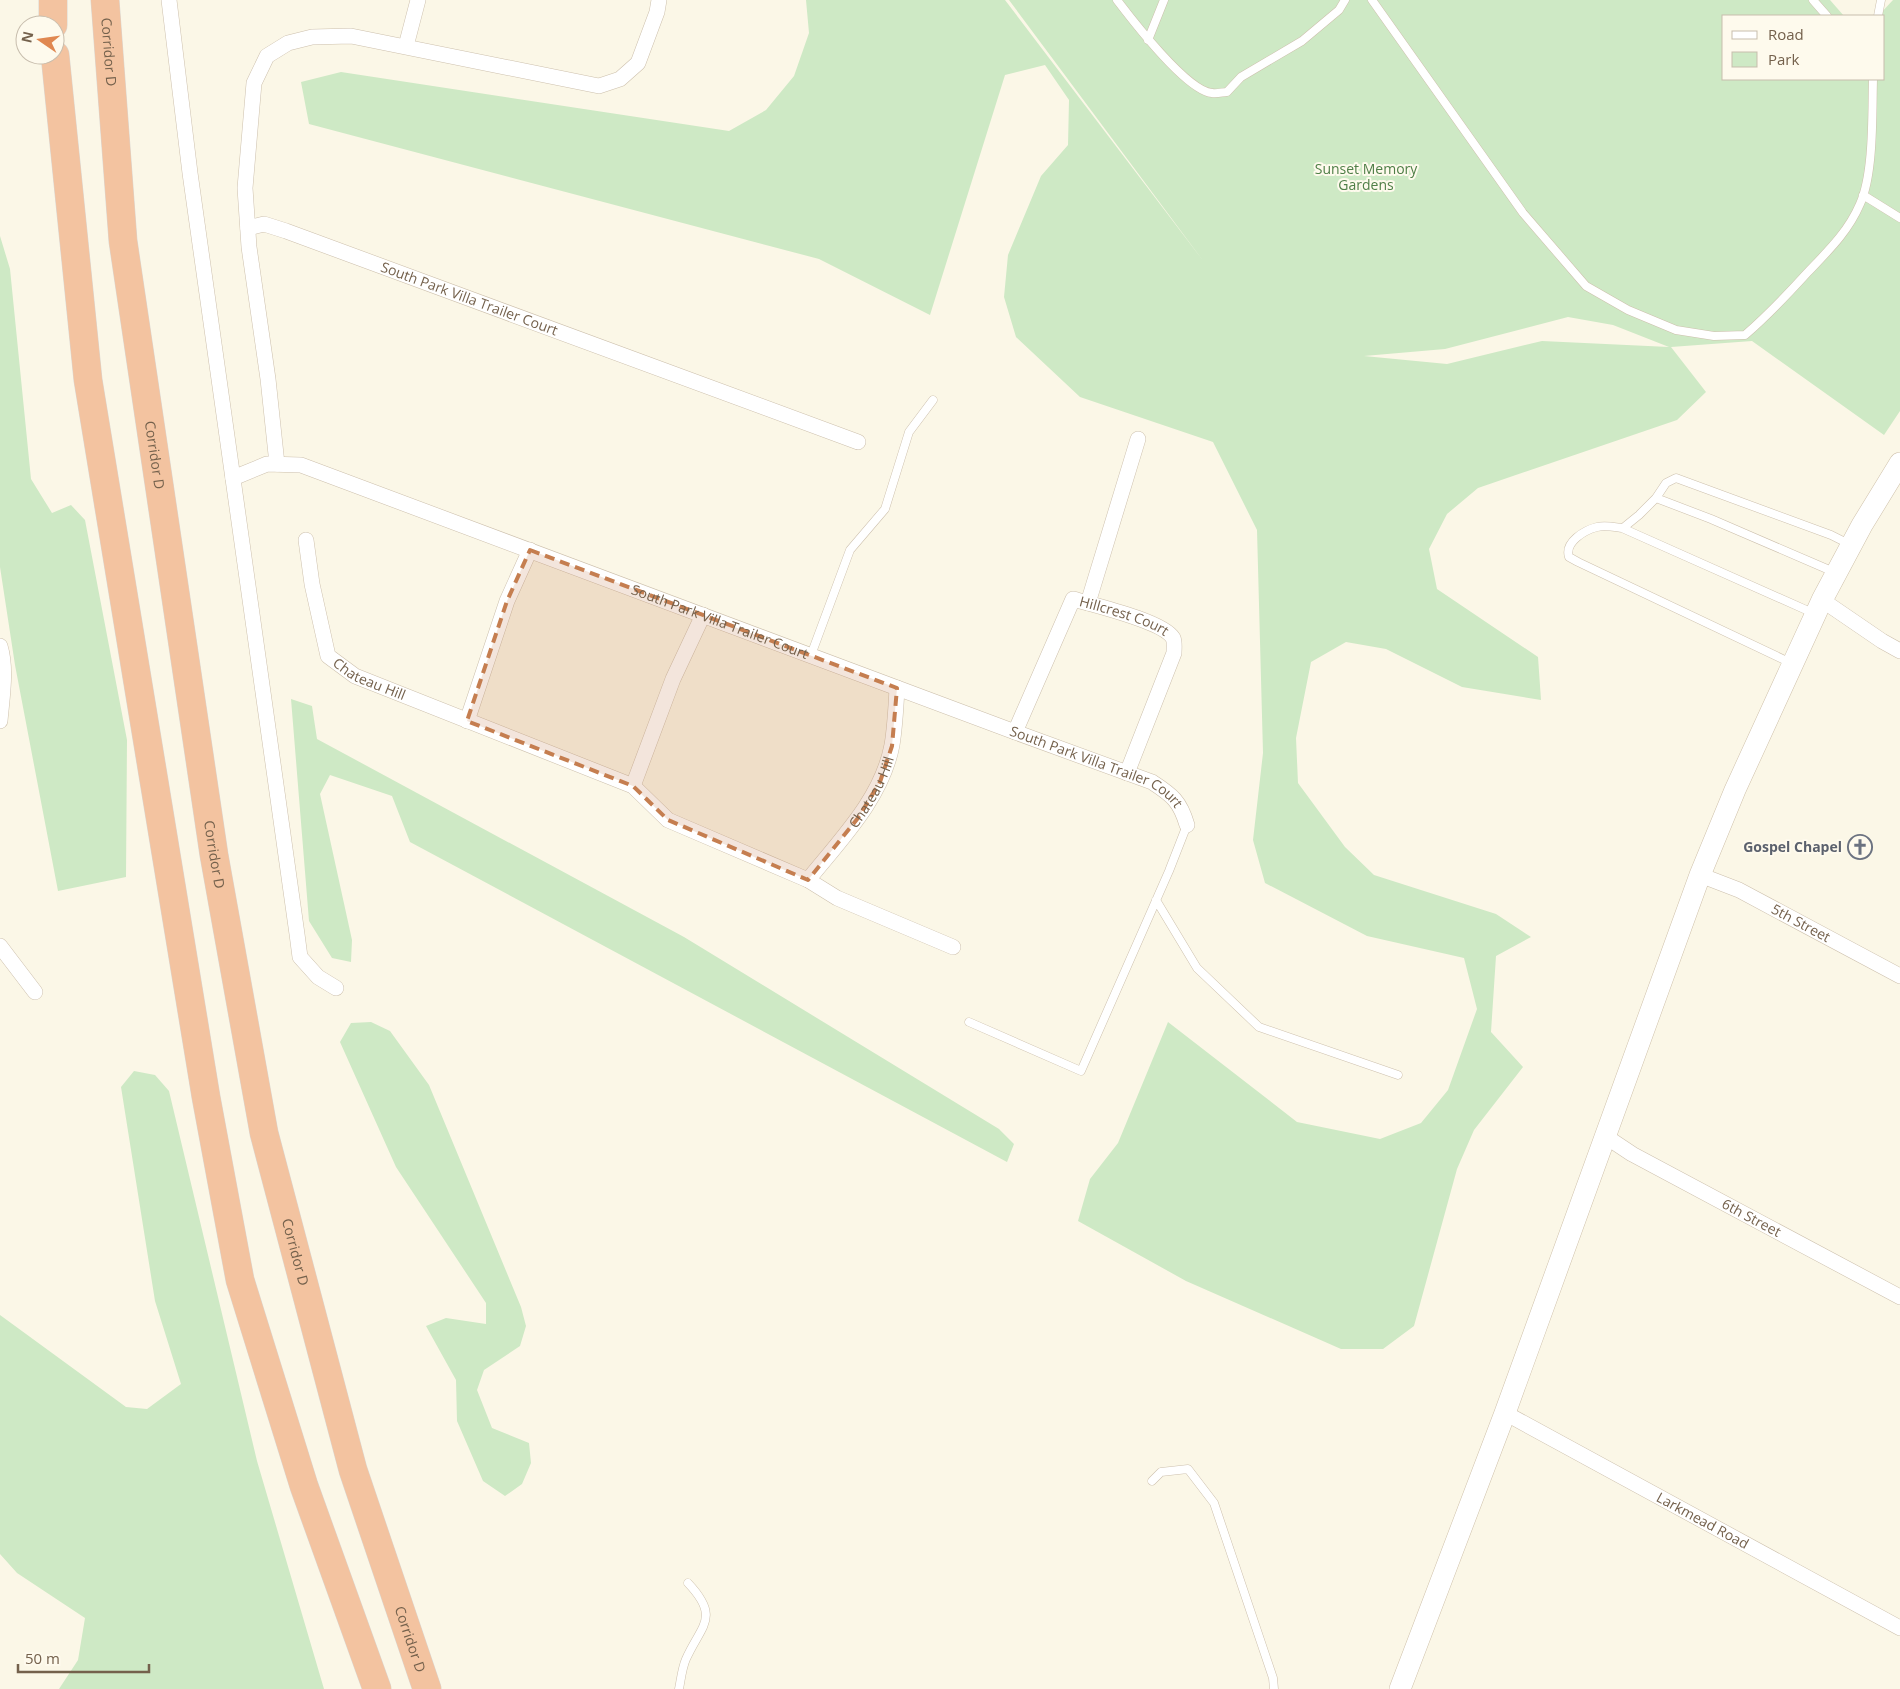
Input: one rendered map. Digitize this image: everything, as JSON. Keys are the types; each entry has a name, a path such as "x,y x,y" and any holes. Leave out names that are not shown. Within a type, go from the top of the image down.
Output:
{"highway":[{"path":"53,0 54,15"},
{"name":"Corridor D","path":"105,0 123,241 214,855 264,1133 353,1470 427,1689"},
{"path":"56,65 88,380 206,1097 240,1280 304,1486 377,1689"}],"main road":[{"path":"1400,1689 1505,1413 1700,875 1735,790 1819,607 1852,545 1900,464"}],"street":[{"path":"169,0 190,173 300,956 318,978 336,988"},
{"path":"406,46 418,0"},
{"path":"277,464 248,228 245,188 254,83 267,56 288,43 312,37 351,36 600,86 620,79 638,63 657,12 659,0"},
{"name":"South Park Villa Trailer Court","path":"248,228 264,224 286,231 858,442"},
{"path":"1088,603 1138,439"},
{"name":"South Park Villa Trailer Court","path":"233,478 267,464 301,465 1152,782 1172,795 1182,808 1187,825"},
{"name":"Chateau Hill","path":"306,540 312,584 328,656 355,676 467,722 633,786 668,820 808,880 838,898 954,947"},
{"path":"467,722 507,601 530,550"},
{"name":"Hillcrest Court","path":"1015,732 1073,599 1138,618 1168,632 1174,640 1174,653 1127,773"},
{"path":"1819,607 1900,651"},
{"path":"633,786 673,679 703,615"},
{"path":"0,646 2,654 0,721"},
{"name":"Chateau Hill","path":"808,880 858,818 880,782 892,746 897,688"},
{"name":"5th Street","path":"1700,875 1739,890 1900,976"},
{"path":"0,946 35,992"},
{"name":"6th Street","path":"1605,1136 1632,1154 1900,1297"},
{"name":"Larkmead Road","path":"1505,1413 1900,1628"}],"lane":[{"path":"1117,0 1148,40 1194,85 1211,93 1227,92 1241,77 1302,41 1339,10 1345,0"},
{"path":"1148,40 1164,0"},
{"path":"1372,0 1523,213 1586,286 1628,310 1676,330 1714,336 1745,335 1771,311 1842,236 1860,203 1867,181 1873,80"},
{"path":"1813,0 1826,15"},
{"path":"1878,15 1881,0"},
{"path":"1863,195 1900,218"},
{"path":"810,655 850,550 885,510 909,432 933,400"},
{"path":"1623,528 1656,498 1666,483 1676,478 1831,535 1852,545"},
{"path":"1656,498 1711,519 1837,573"},
{"path":"1792,664 1569,557 1569,548 1582,534 1597,527 1623,528 1819,607"},
{"path":"969,1022 1081,1071 1187,825"},
{"path":"1156,900 1197,968 1260,1026 1398,1075"},
{"path":"1152,1481 1160,1472 1188,1469 1214,1504 1274,1689"},
{"path":"679,1689 685,1660 705,1626 706,1614 701,1597 688,1583"}],"highlighted area":[{"path":"530,550 897,688 892,746 880,782 858,818 808,880 668,820 633,786 467,721 507,601"}],"green space":[{"name":"Sunset Memory Gardens","path":"806,0 1005,0 1204,262 1009,0 1830,0 1843,15 1722,15 1722,80 1885,80 1885,15 1879,15 1893,0 1900,0 1900,411 1884,435 1752,341 1671,347 1706,392 1677,420 1478,488 1447,514 1429,549 1437,589 1538,657 1541,700 1462,687 1386,649 1346,642 1311,662 1296,738 1298,783 1345,847 1374,875 1496,914 1531,937 1496,956 1491,1032 1523,1067 1474,1130 1457,1169 1414,1326 1383,1349 1341,1349 1186,1281 1078,1221 1090,1179 1118,1143 1168,1022 1297,1122 1380,1139 1421,1123 1448,1090 1477,1009 1464,958 1367,936 1265,883 1253,840 1263,753 1257,530 1213,442 1080,397 1016,337 1004,297 1008,255 1041,176 1068,145 1069,100 1045,65 1005,75 930,315 819,259 309,124 301,82 341,72 729,131 766,110 794,76 809,33","holes":["1568,317 1613,325 1669,347 1542,341 1447,364 1364,356 1445,349"]},
{"path":"0,236 10,269 31,479 52,513 71,505 85,520 127,740 126,877 58,891 15,665 0,567"},
{"path":"291,699 312,706 317,739 684,937 999,1129 1014,1144 1007,1162 410,842 392,796 330,775 320,794 352,940 351,962 332,958 309,921"},
{"path":"371,1022 390,1031 429,1085 521,1307 526,1326 520,1346 484,1370 477,1390 492,1428 529,1443 531,1463 522,1484 505,1496 483,1481 457,1421 456,1380 426,1326 446,1318 486,1324 486,1303 396,1167 340,1042 351,1023"},
{"path":"134,1071 155,1075 169,1091 257,1461 324,1689 59,1689 78,1660 85,1618 17,1573 0,1554 0,1315 126,1407 147,1409 181,1384 155,1301 121,1087"}],"place":[{"name":"Gospel Chapel","path":"1860,847"}]}
